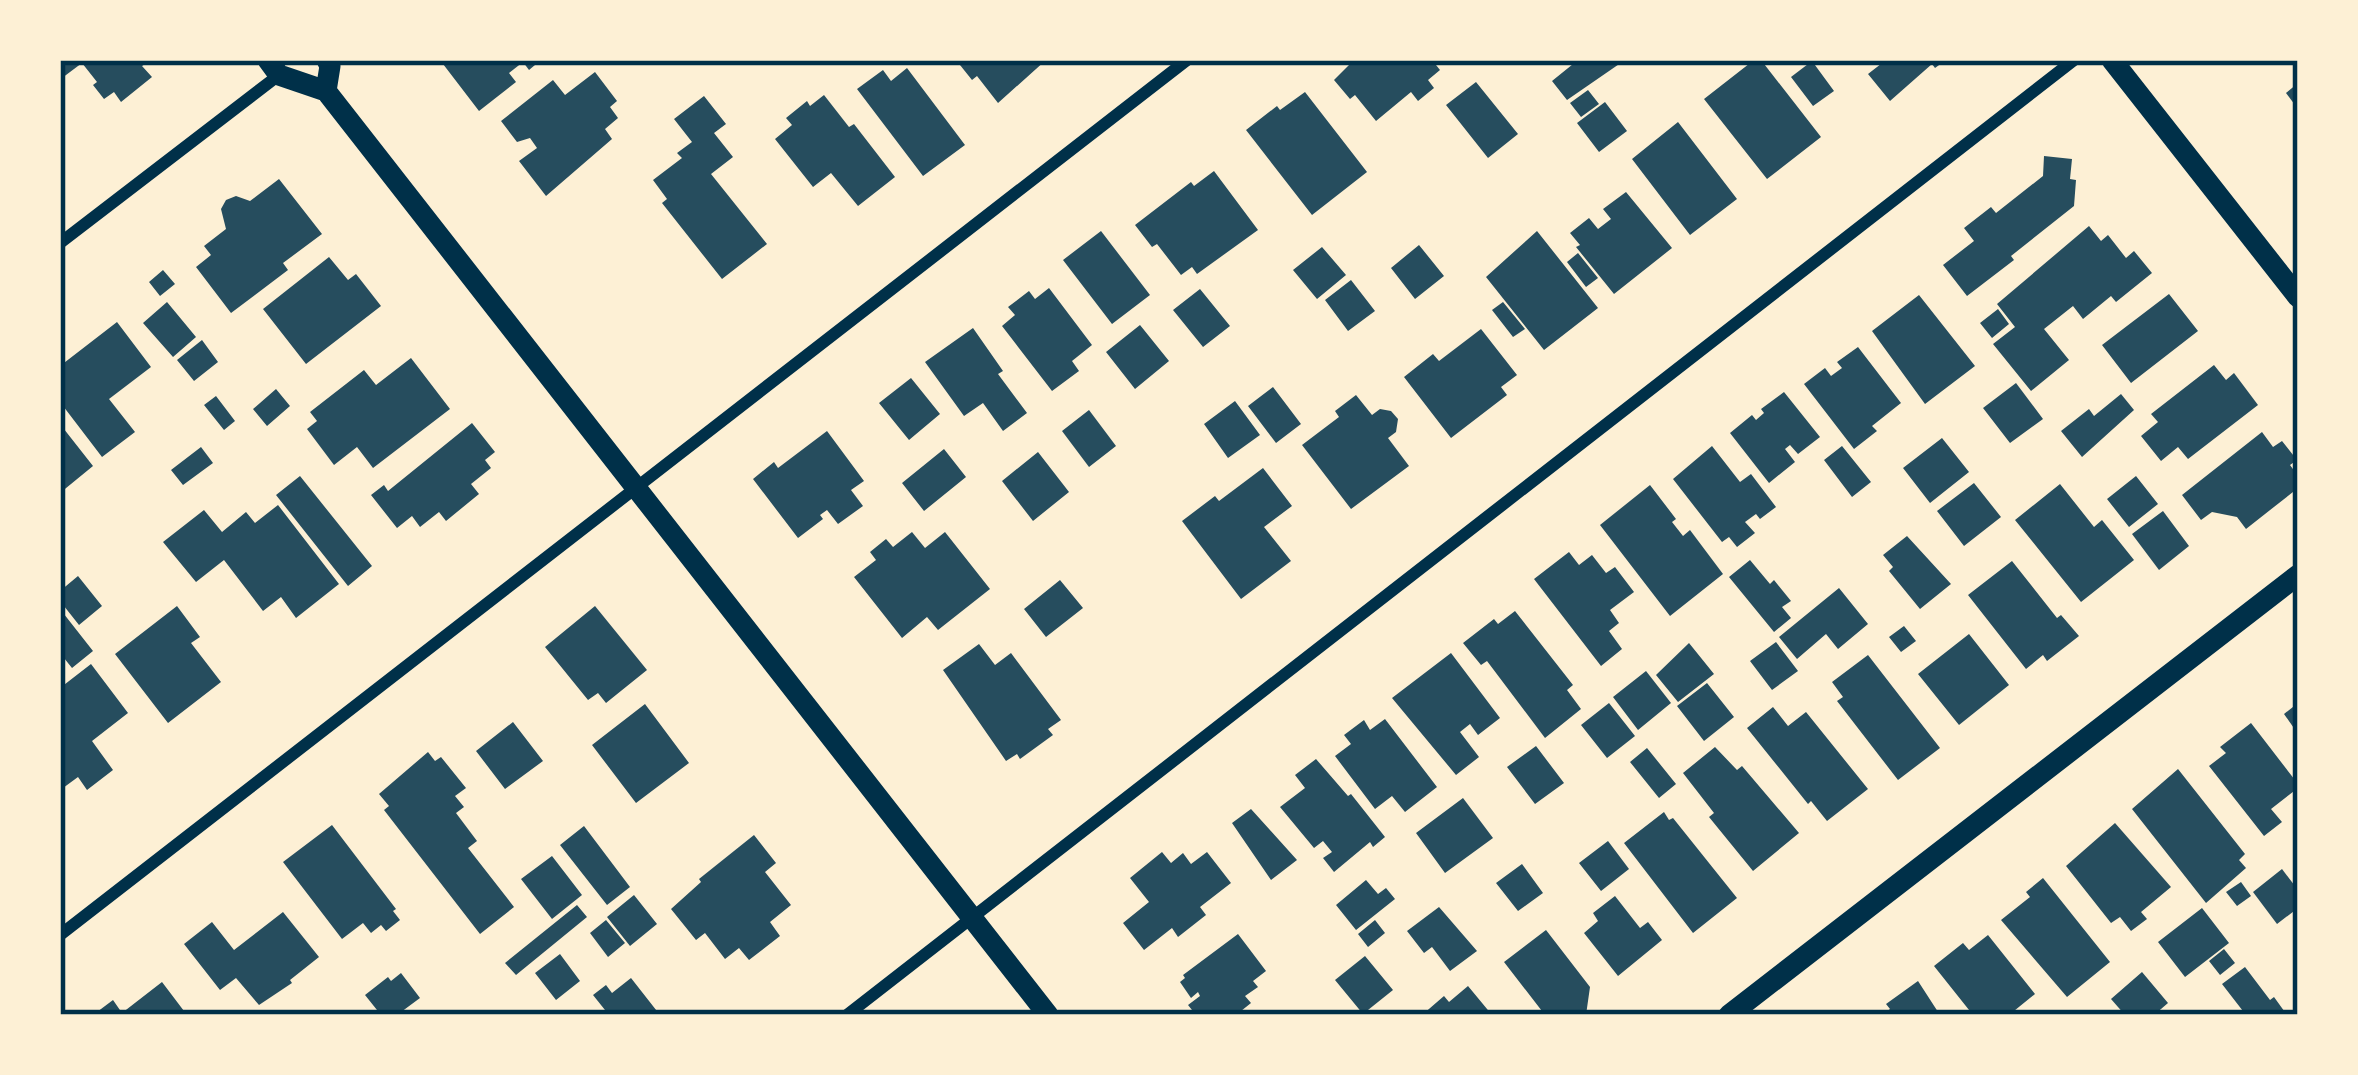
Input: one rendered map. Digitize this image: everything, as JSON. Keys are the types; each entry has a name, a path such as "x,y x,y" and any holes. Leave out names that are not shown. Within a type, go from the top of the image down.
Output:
{"street":[{"path":"326,91 327,60"},
{"path":"60,935 1187,60"},
{"path":"847,1015 2074,60"},
{"path":"2112,60 2298,297"},
{"path":"60,244 274,67 326,91 1048,1015"},
{"path":"1729,1015 2298,575"}],"building":[{"path":"60,60 151,60 142,66 152,77 121,102 114,92 104,99 82,63 62,78"},
{"path":"448,60 541,60 529,70 523,62 509,73 516,82 479,111 443,64"},
{"path":"956,60 1046,60 998,103 977,76 972,80"},
{"path":"1354,60 1432,60 1440,70 1428,80 1434,88 1418,101 1411,92 1376,121 1355,95 1350,99 1334,80"},
{"path":"1578,60 1625,60 1567,100 1552,81"},
{"path":"1754,60 1761,60 1821,137 1767,179 1704,99"},
{"path":"1886,60 1946,60 1935,68 1932,64 1890,101 1868,74"},
{"path":"1812,61 1834,91 1813,106 1791,77"},
{"path":"907,68 965,145 923,176 857,89 883,70 891,81"},
{"path":"595,72 617,101 610,107 618,118 605,129 612,139 546,196 519,161 537,148 530,138 517,142 501,121 553,80 565,95"},
{"path":"1476,82 1518,134 1488,158 1446,105"},
{"path":"2298,83 2298,109 2286,93"},
{"path":"1588,90 1599,104 1581,117 1570,103"},
{"path":"1305,92 1367,172 1312,215 1246,130"},
{"path":"824,95 849,127 854,124 895,177 858,206 831,173 813,187 775,139 792,125 786,118 807,101 810,106"},
{"path":"704,96 726,124 714,133 733,157 711,174 767,244 722,279 662,203 667,199 653,180 682,158 677,153 692,142 674,119"},
{"path":"1605,102 1627,131 1599,152 1577,123"},
{"path":"1678,122 1737,199 1690,235 1632,159"},
{"path":"2044,156 2072,159 2074,206 1967,296 1943,265 1974,241 1964,228 1991,207 1996,213 2043,176"},
{"path":"1214,171 1258,230 1197,274 1192,267 1181,275 1135,225 1191,182 1194,186"},
{"path":"279,179 322,234 283,263 288,270 231,313 196,267 211,255 204,246 226,229 221,209 226,200 236,196 250,201"},
{"path":"1626,192 1672,248 1614,294 1570,233 1589,218 1598,229 1611,219 1603,209"},
{"path":"2089,226 2101,241 2108,235 2126,258 2134,251 2152,273 2116,302 2111,296 2083,319 2073,306 2044,329 2069,360 2031,391 1993,344 2015,327 1997,304"},
{"path":"1101,231 1150,295 1112,324 1063,260"},
{"path":"1537,231 1598,308 1544,350 1486,277"},
{"path":"1419,245 1444,276 1415,299 1391,268"},
{"path":"1322,247 1346,275 1317,299 1293,270"},
{"path":"1578,253 1598,278 1586,287 1567,262"},
{"path":"329,257 348,280 356,274 381,306 306,364 263,309"},
{"path":"163,270 175,284 160,296 149,282"},
{"path":"1351,280 1375,311 1348,331 1325,300"},
{"path":"1049,288 1092,345 1072,361 1079,371 1052,391 1002,326 1015,315 1008,307 1029,291 1035,299"},
{"path":"1200,289 1230,326 1203,347 1173,310"},
{"path":"2169,294 2198,331 2131,383 2102,345"},
{"path":"1919,295 1975,366 1925,404 1872,331"},
{"path":"167,302 196,337 173,357 143,323"},
{"path":"1503,302 1525,329 1513,337 1492,310"},
{"path":"1998,309 2009,324 1992,338 1980,323"},
{"path":"117,322 151,367 109,399 135,432 102,457 60,402 60,366"},
{"path":"1140,325 1169,361 1135,389 1106,352"},
{"path":"973,328 1027,413 1003,431 983,403 964,416 925,362"},
{"path":"1481,329 1517,375 1501,387 1507,395 1451,438 1404,377 1433,354 1439,361"},
{"path":"202,340 218,362 194,381 177,360"},
{"path":"1858,347 1901,403 1872,426 1877,431 1854,449 1804,384 1825,368 1831,376 1842,368 1837,362"},
{"path":"411,358 450,409 373,468 357,447 334,465 307,429 317,421 310,412 364,370 376,385"},
{"path":"2214,365 2226,380 2234,373 2258,405 2188,459 2178,447 2161,461 2141,436 2158,422 2151,414"},
{"path":"911,378 940,414 909,440 879,403"},
{"path":"2016,383 2043,419 2010,443 1983,408"},
{"path":"1273,387 1301,424 1276,443 1248,406"},
{"path":"276,389 290,406 267,426 253,409"},
{"path":"1784,392 1820,437 1798,454 1790,445 1785,449 1795,462 1769,483 1730,433 1752,415 1756,420 1764,413 1761,409"},
{"path":"2121,394 2134,410 2082,457 2061,431 2089,409 2094,416"},
{"path":"1356,395 1372,415 1380,409 1398,419 1396,432 1388,438 1409,466 1351,509 1302,445 1339,417 1335,411"},
{"path":"216,396 235,421 224,430 204,405"},
{"path":"1235,401 1260,435 1228,458 1204,424"},
{"path":"1089,410 1116,446 1089,467 1062,431"},
{"path":"472,423 495,452 485,460 491,468 471,484 479,494 446,521 439,512 420,527 412,516 397,528 371,495 384,485 388,491"},
{"path":"60,424 93,466 60,493"},
{"path":"827,431 864,481 851,490 863,506 838,524 827,510 820,515 823,519 798,538 753,479 774,462 778,468"},
{"path":"2262,432 2273,447 2282,441 2297,460 2290,465 2298,476 2298,488 2246,529 2237,517 2212,512 2201,520 2182,495"},
{"path":"1942,438 1969,472 1930,503 1903,468"},
{"path":"1712,446 1740,482 1751,474 1776,507 1760,519 1756,514 1745,522 1755,533 1737,547 1729,537 1722,542 1673,479"},
{"path":"1842,446 1871,482 1852,497 1824,460"},
{"path":"201,447 213,463 183,485 171,470"},
{"path":"944,449 966,477 924,511 902,483"},
{"path":"1038,452 1069,492 1033,521 1002,481"},
{"path":"1263,468 1292,506 1264,527 1291,561 1241,599 1182,521"},
{"path":"300,476 372,566 348,586 276,495"},
{"path":"2136,476 2158,504 2129,527 2107,499"},
{"path":"1974,483 2001,517 1964,546 1937,511"},
{"path":"2060,484 2094,527 2102,520 2134,560 2081,602 2015,520"},
{"path":"1650,485 1683,536 1690,530 1723,574 1670,616 1600,525"},
{"path":"278,505 339,584 296,618 281,597 263,611 224,560 196,582 163,542 204,510 222,532 246,512 255,523"},
{"path":"2163,511 2189,546 2159,570 2132,534"},
{"path":"912,532 925,548 945,532 990,589 938,630 927,617 902,638 854,577 876,560 870,552 886,539 893,547"},
{"path":"1907,536 1951,584 1920,609 1889,571 1893,567 1883,555"},
{"path":"1569,552 1579,565 1592,555 1606,573 1615,567 1634,592 1610,610 1619,623 1609,631 1622,649 1601,666 1534,579"},
{"path":"1750,560 1791,601 1782,607 1791,618 1774,632 1729,577"},
{"path":"2012,561 2057,618 2061,615 2079,636 2047,661 2043,655 2026,669 1968,595"},
{"path":"78,576 102,606 79,625 60,601 60,591"},
{"path":"1060,580 1083,608 1046,637 1024,609"},
{"path":"1839,588 1868,624 1838,649 1826,634 1797,659 1779,637"},
{"path":"177,606 200,637 191,643 221,682 168,723 115,654"},
{"path":"595,606 647,670 606,703 598,693 588,700 545,647"},
{"path":"60,609 93,651 72,668 60,653"},
{"path":"1515,611 1573,685 1567,690 1581,709 1545,738 1487,661 1481,665 1463,643 1494,619 1498,624"},
{"path":"1904,626 1916,641 1901,652 1889,637"},
{"path":"1969,634 2009,685 1959,725 1918,674"},
{"path":"1776,642 1798,671 1772,690 1750,661"},
{"path":"1689,643 1714,674 1678,702 1656,675"},
{"path":"979,644 995,665 1011,653 1061,720 1048,729 1053,735 1020,759 1017,754 1006,761 943,670"},
{"path":"1451,653 1500,718 1478,735 1470,724 1460,732 1479,757 1456,775 1392,698"},
{"path":"1868,655 1940,748 1898,780 1837,701 1843,697 1832,682"},
{"path":"91,664 128,713 92,741 113,770 87,790 78,777 63,788 60,688"},
{"path":"1646,671 1671,703 1638,730 1613,697"},
{"path":"1707,683 1734,717 1704,741 1677,706"},
{"path":"1609,703 1635,736 1607,758 1581,725"},
{"path":"2298,703 2298,734 2284,714"},
{"path":"645,704 689,763 636,803 592,745"},
{"path":"1773,707 1788,726 1806,712 1868,789 1827,821 1747,728"},
{"path":"1385,719 1437,787 1405,812 1392,796 1375,809 1335,756 1351,744 1344,735 1364,720 1370,730"},
{"path":"513,722 543,761 505,789 476,751"},
{"path":"2251,723 2298,784 2271,809 2282,822 2264,836 2209,766 2226,753 2220,747"},
{"path":"1536,746 1564,783 1535,804 1507,767"},
{"path":"1715,747 1737,770 1742,766 1799,833 1753,871 1709,817 1714,813 1683,773"},
{"path":"1647,748 1676,784 1659,798 1630,762"},
{"path":"428,752 435,761 441,757 466,788 455,796 464,807 456,813 477,841 468,848 514,907 480,934 384,810 389,806 379,794"},
{"path":"1316,759 1385,837 1373,847 1370,842 1334,872 1323,858 1332,852 1323,841 1314,848 1280,807 1305,788 1295,775"},
{"path":"2178,769 2245,854 2239,860 2246,868 2206,903 2132,809"},
{"path":"1463,798 1493,838 1445,873 1416,833"},
{"path":"1251,809 1297,860 1271,880 1232,823"},
{"path":"1664,812 1737,898 1693,933 1624,843"},
{"path":"2115,823 2171,887 2141,912 2147,919 2131,931 2120,917 2111,923 2066,866"},
{"path":"332,825 396,909 400,920 386,931 381,925 371,933 363,923 342,939 283,862"},
{"path":"584,826 630,887 607,905 560,845"},
{"path":"754,835 776,863 765,872 791,905 770,922 780,936 749,960 739,948 725,959 705,933 696,940 671,909 699,879"},
{"path":"1608,841 1629,869 1601,891 1579,863"},
{"path":"1162,852 1171,863 1183,853 1191,864 1207,852 1231,883 1200,907 1206,915 1178,937 1172,928 1144,950 1123,923 1149,902 1130,878"},
{"path":"552,856 582,895 552,919 521,879"},
{"path":"1522,864 1543,893 1518,911 1496,883"},
{"path":"2282,869 2298,890 2298,908 2277,924 2253,892"},
{"path":"2043,878 2110,962 2067,997 2001,920 2030,897 2026,892"},
{"path":"1366,880 1378,894 1386,888 1395,899 1356,930 1336,905"},
{"path":"2241,882 2251,896 2237,906 2226,892"},
{"path":"634,895 657,924 630,946 607,917"},
{"path":"1615,896 1640,928 1648,922 1662,940 1618,976 1584,933 1598,921 1593,913"},
{"path":"577,905 587,917 516,975 505,963"},
{"path":"1439,907 1477,951 1450,971 1432,947 1424,953 1407,931"},
{"path":"2202,908 2229,943 2185,977 2158,942"},
{"path":"283,912 319,957 259,1005 236,978 220,990 184,944 212,922 234,950"},
{"path":"606,920 625,943 608,957 590,933"},
{"path":"1375,920 1385,933 1368,947 1358,934"},
{"path":"1546,930 1590,987 1586,1015 1545,1015 1504,962"},
{"path":"1238,934 1266,971 1253,981 1258,987 1245,996 1251,1003 1236,1015 1196,1015 1188,1005 1200,996 1198,992 1191,998 1180,982 1183,975"},
{"path":"1988,935 2035,994 2009,1015 1973,1015 1934,966 1963,943 1969,950"},
{"path":"2224,949 2235,963 2220,975 2209,961"},
{"path":"560,954 580,981 556,1000 535,973"},
{"path":"1365,956 1393,990 1363,1014 1335,980"},
{"path":"2245,967 2287,1015 2246,1015 2222,984"},
{"path":"2142,972 2168,1003 2154,1015 2125,1015 2111,999"},
{"path":"401,973 420,998 397,1015 381,1015 365,995"},
{"path":"631,978 660,1015 609,1015 593,995 606,985 612,993"},
{"path":"1918,981 1940,1015 1882,1015 1890,1009 1886,1004"},
{"path":"162,982 187,1015 93,1015 113,1000 122,1013"},
{"path":"1468,986 1492,1015 1422,1015 1444,996 1449,1002"}]}
